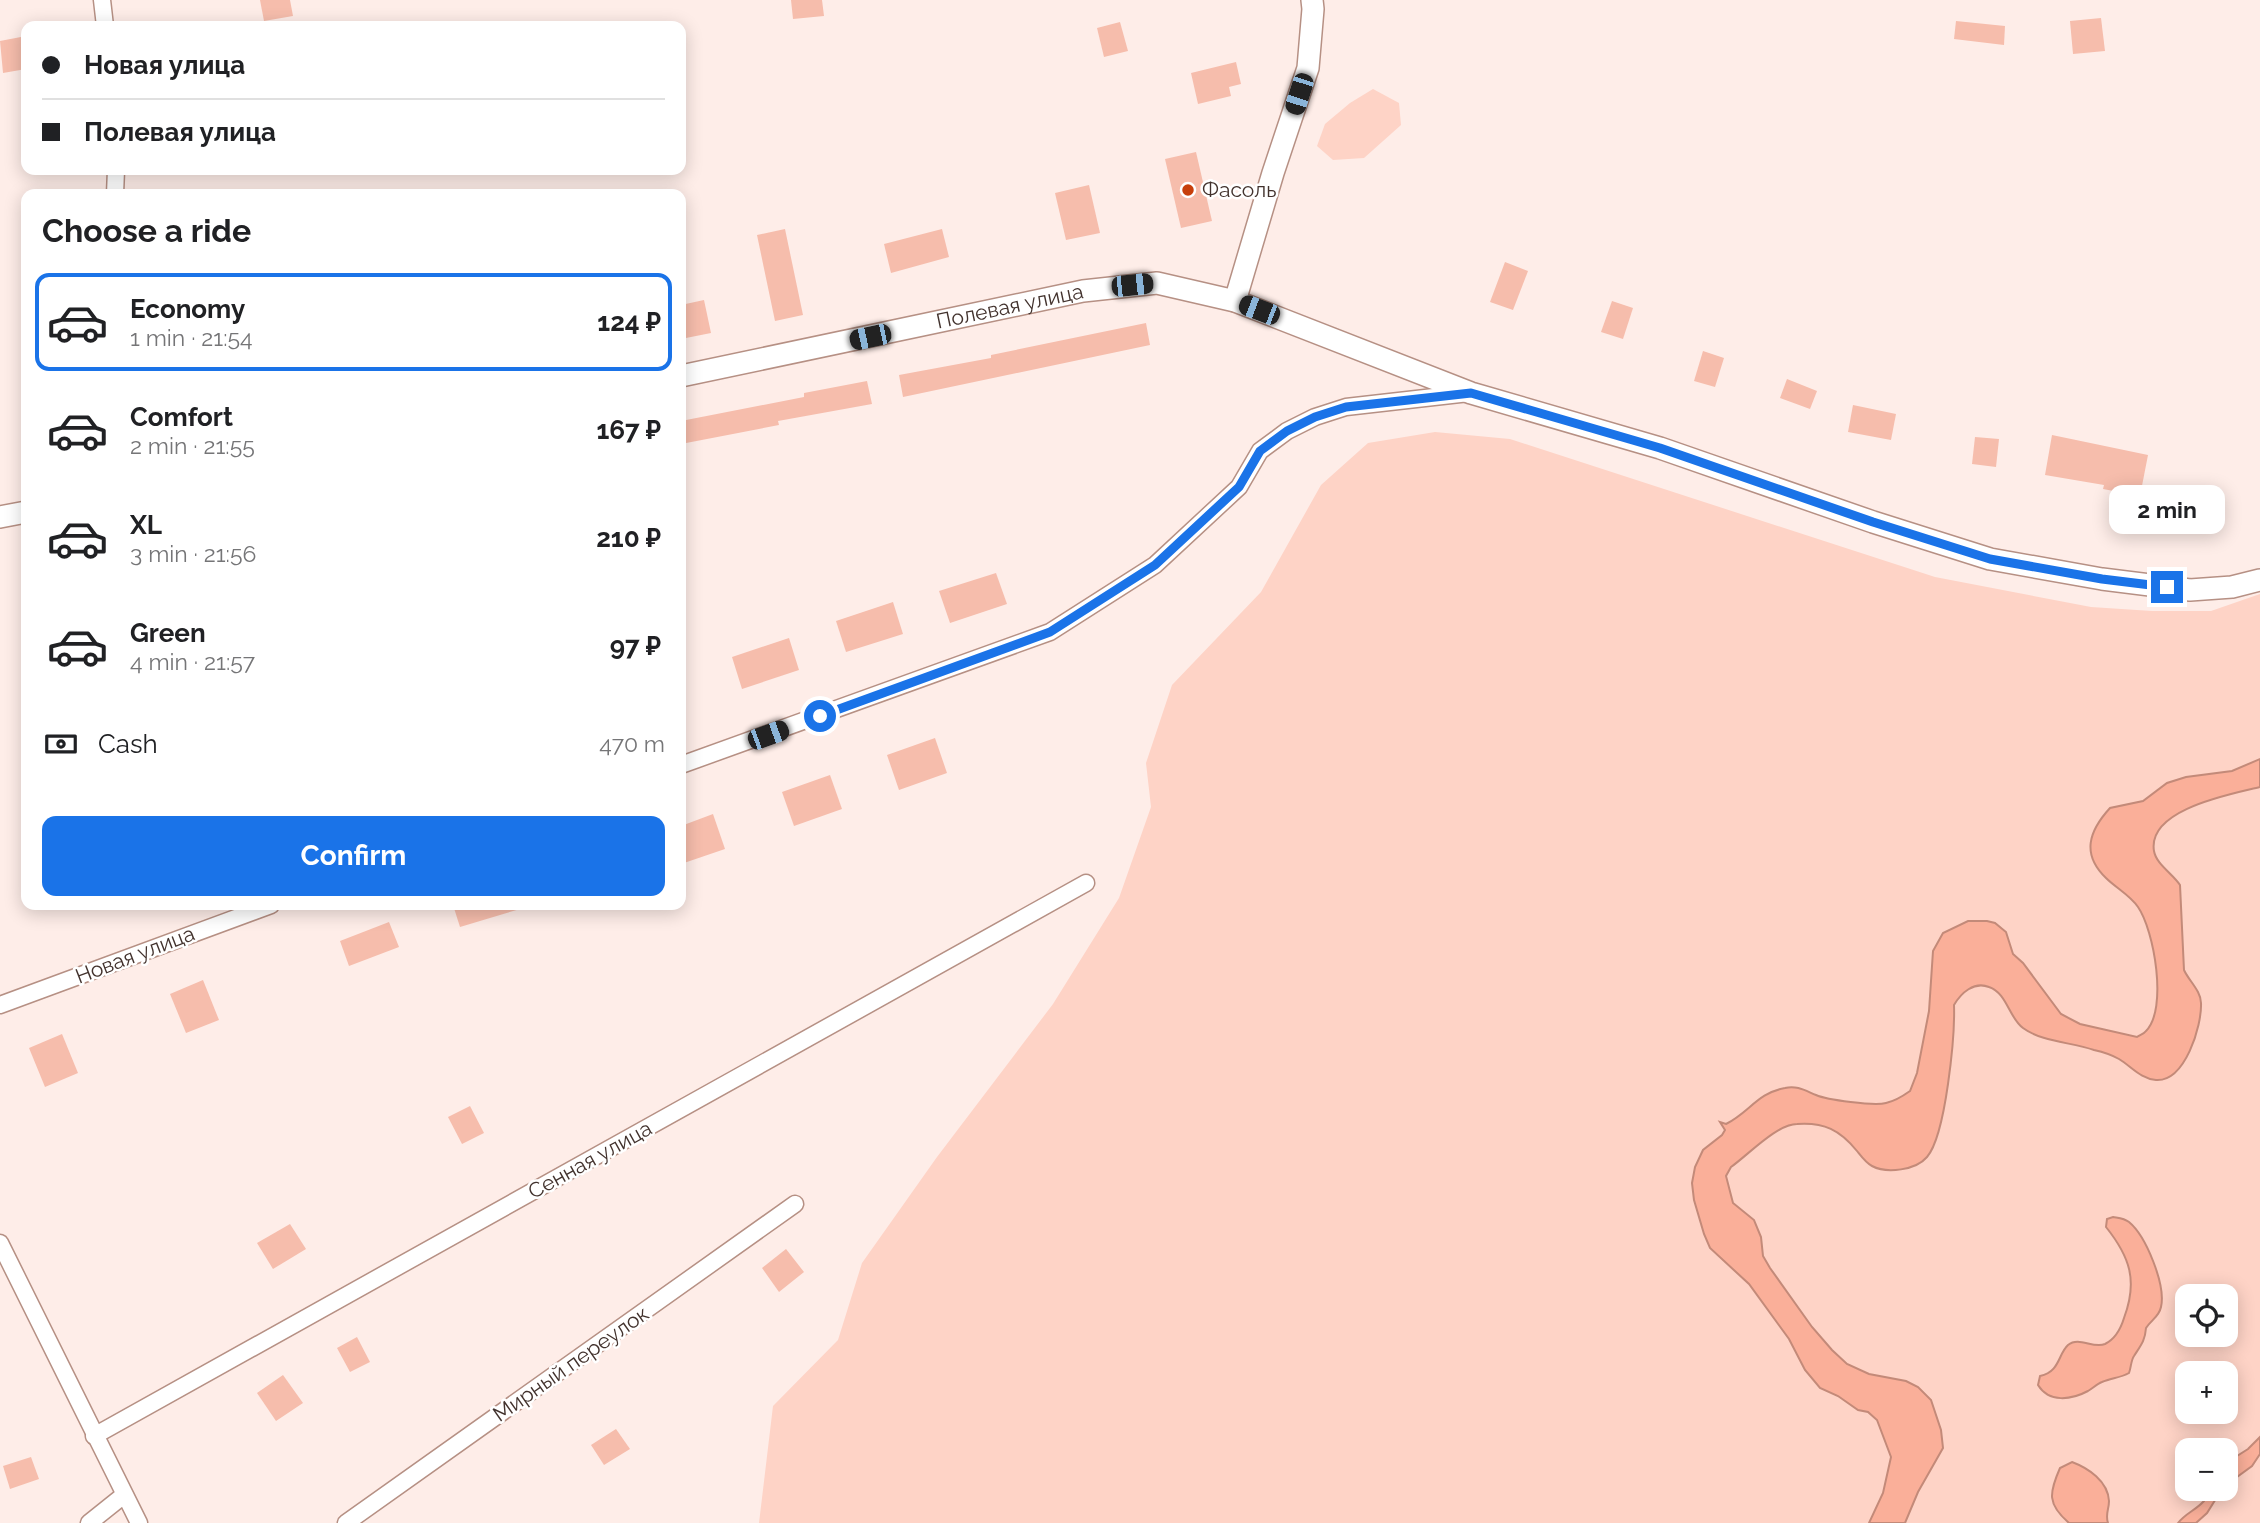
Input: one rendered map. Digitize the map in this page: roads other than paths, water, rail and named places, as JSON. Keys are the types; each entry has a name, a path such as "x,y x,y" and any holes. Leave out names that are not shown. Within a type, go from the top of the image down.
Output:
{"street":[{"path":"102,0 104,21"},
{"path":"1235,301 1308,68 1312,0"},
{"name":"Полевая улица","path":"686,375 1083,291 1157,283 1235,301 1471,393 1660,448 1873,522 1990,559 2102,579 2190,590 2260,580"},
{"path":"686,763 1050,632 1155,565 1239,487 1260,451 1287,431 1315,417 1346,407 1471,393"},
{"path":"0,517 21,513"},
{"name":"Сенная улица","path":"94,1436 1086,883"},
{"name":"Новая улица","path":"0,1005 239,910"},
{"name":"Мирный переулок","path":"346,1523 795,1205"},
{"path":"0,1243 139,1523"},
{"path":"89,1523 124,1494"}],"place":[{"name":"Фасоль","path":"1188,190"}]}
